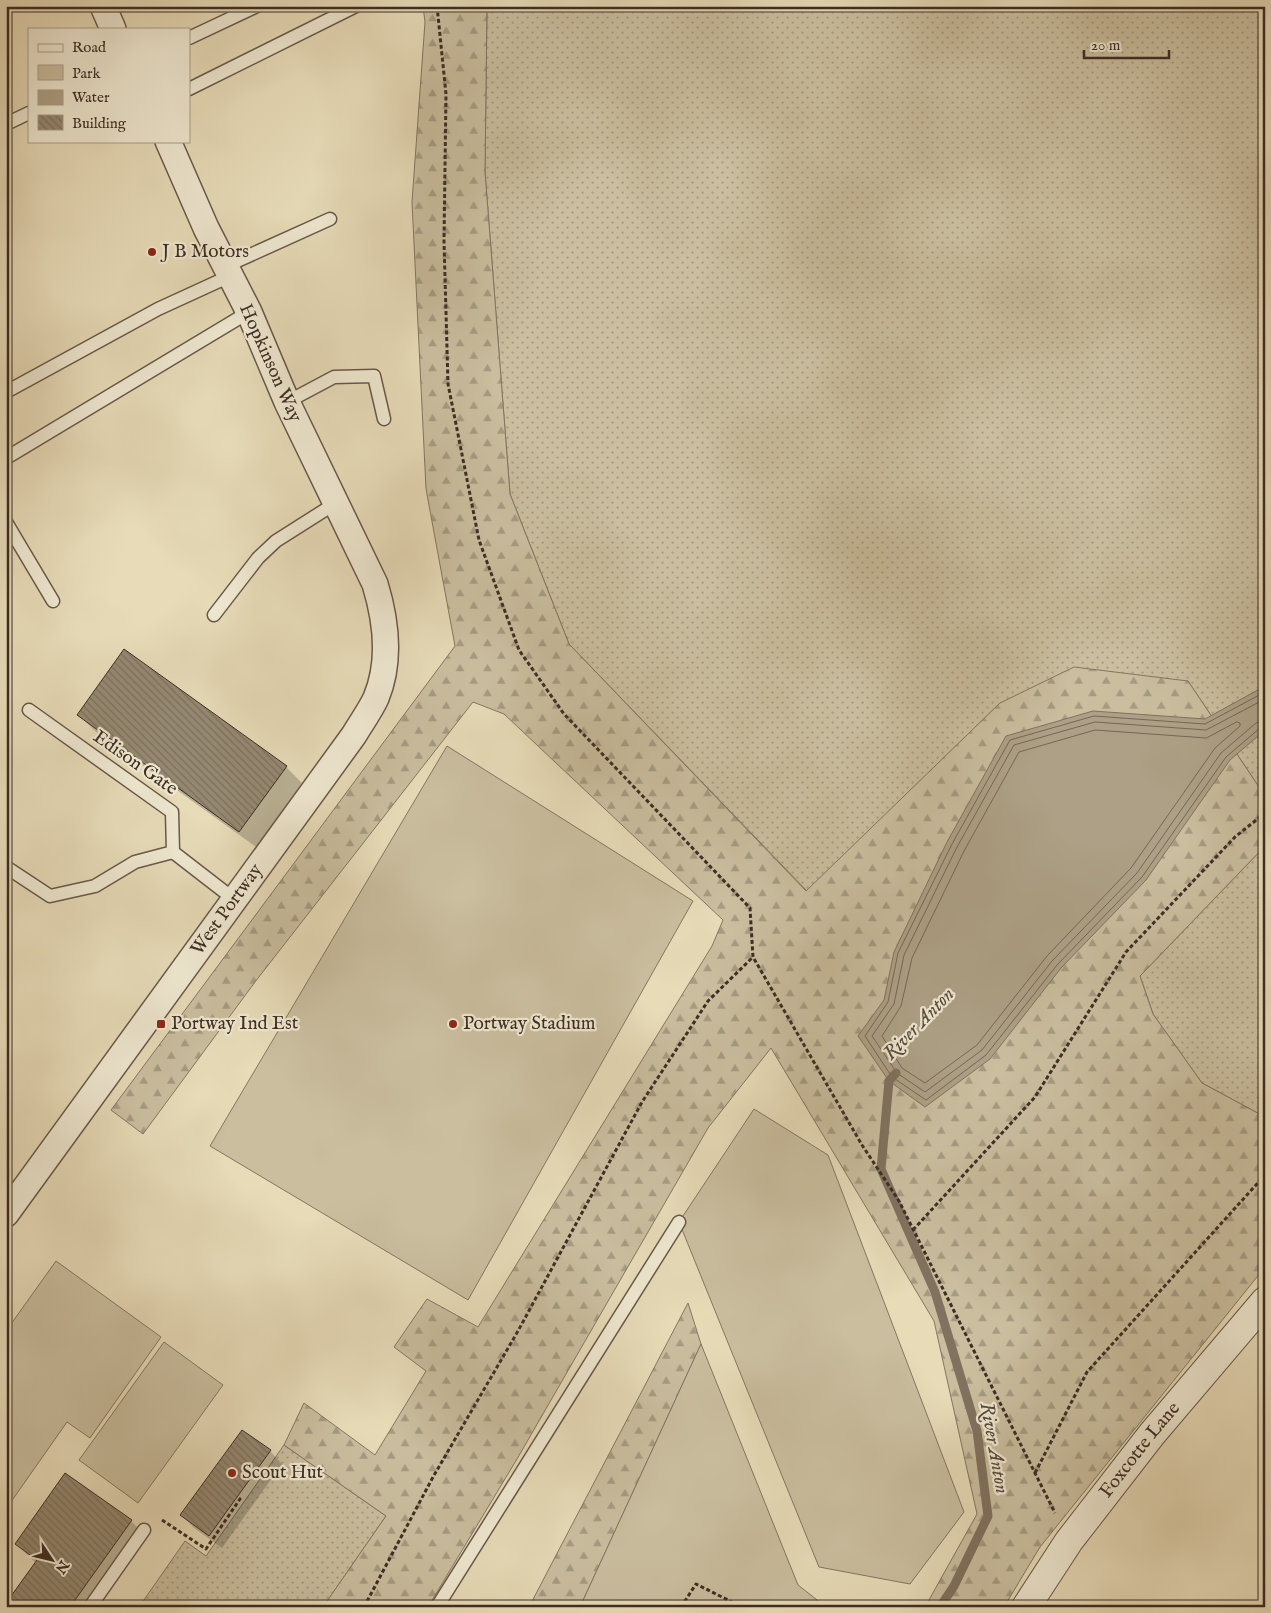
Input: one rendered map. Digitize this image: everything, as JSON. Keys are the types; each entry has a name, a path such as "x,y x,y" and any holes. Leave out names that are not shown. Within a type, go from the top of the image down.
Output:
{"street":[{"path":"103,6 114,28"},
{"name":"Hopkinson Way","path":"168,142 249,312 286,402 375,584"},
{"name":"West Portway","path":"6,1214 236,900 354,735 376,698 383,672 386,644 382,609 375,584"},
{"name":"Foxcotte Lane","path":"1026,1607 1069,1541 1152,1434 1265,1301"}],"lane":[{"path":"190,38 257,6"},
{"path":"190,89 356,6"},
{"path":"6,124 28,113"},
{"path":"6,392 228,271 330,219"},
{"path":"6,458 249,312"},
{"path":"286,402 334,377 374,376 384,419"},
{"path":"214,615 258,558 276,541 336,503"},
{"path":"6,522 53,601"},
{"name":"Edison Gate","path":"29,710 172,812 173,852"},
{"path":"6,868 50,896 95,886 135,862 173,852 236,900"},
{"path":"437,1607 679,1222"},
{"path":"90,1607 144,1530"}],"path":[{"path":"438,6 446,94 444,240 448,384 479,540 519,650 564,714 750,908 753,957 862,1145 899,1201 1069,1541"},
{"path":"913,1230 1035,1097 1126,952 1235,838 1265,813"},
{"path":"364,1607 433,1477 518,1331 642,1102 708,1001 753,957"},
{"path":"1035,1473 1087,1372 1265,1175"},
{"path":"144,1530 154,1515 206,1549 240,1499 237,1497"},
{"path":"681,1607 696,1584 742,1607"}],"green space":[{"path":"423,6 487,6 485,172 510,494 569,644 806,891 1000,703 1074,667 1188,681 1265,796 1265,846 1140,976 1153,1014 1202,1083 1265,1117 1265,1267 1040,1547 1004,1607 925,1607 977,1514 934,1321 771,1048 708,1128 517,1459 428,1607 323,1607 386,1516 284,1445 304,1403 375,1455 426,1371 394,1347 427,1299 478,1327 712,946 723,920 504,714 473,702 255,982 143,1134 111,1110 455,646 426,489 412,202 425,22"},
{"path":"487,6 1265,6 1265,796 1188,681 1000,703 807,891 569,644 510,494 485,172"},
{"name":"Portway Stadium","path":"447,746 693,901 468,1300 210,1146"},
{"path":"1265,846 1265,1117 1202,1083 1153,1014 1140,976"},
{"path":"754,1109 828,1155 964,1512 910,1584 819,1567 679,1222"},
{"path":"56,1261 161,1337 90,1438 67,1422 6,1509 6,1331"},
{"path":"688,1303 701,1344 580,1607 529,1607"},
{"path":"164,1342 223,1385 138,1503 79,1460"},
{"path":"701,1344 798,1585 826,1607 580,1607"},
{"path":"284,1445 386,1516 323,1607 139,1607 185,1541 206,1556"}],"water":[{"path":"1265,686 1265,730 1230,760 1146,880 1061,968 990,1059 925,1107 889,1081 858,1036 884,1000 894,952 947,842 1006,736 1093,711 1205,719"}],"building":[{"path":"124,649 287,766 239,832 77,715"},
{"name":"Scout Hut","path":"242,1430 271,1450 209,1536 180,1515"},
{"path":"65,1473 132,1520 70,1607 6,1607 6,1603 37,1560 15,1544"}],"waterway":[{"name":"River Anton","path":"896,1073 889,1081 881,1169 935,1292 977,1431 988,1516 954,1586 940,1607"}],"place":[{"name":"J B Motors","path":"152,252"},
{"name":"Portway Ind Est","path":"161,1024"},
{"name":"Portway Stadium","path":"453,1024"},
{"name":"Scout Hut","path":"232,1473"}]}
